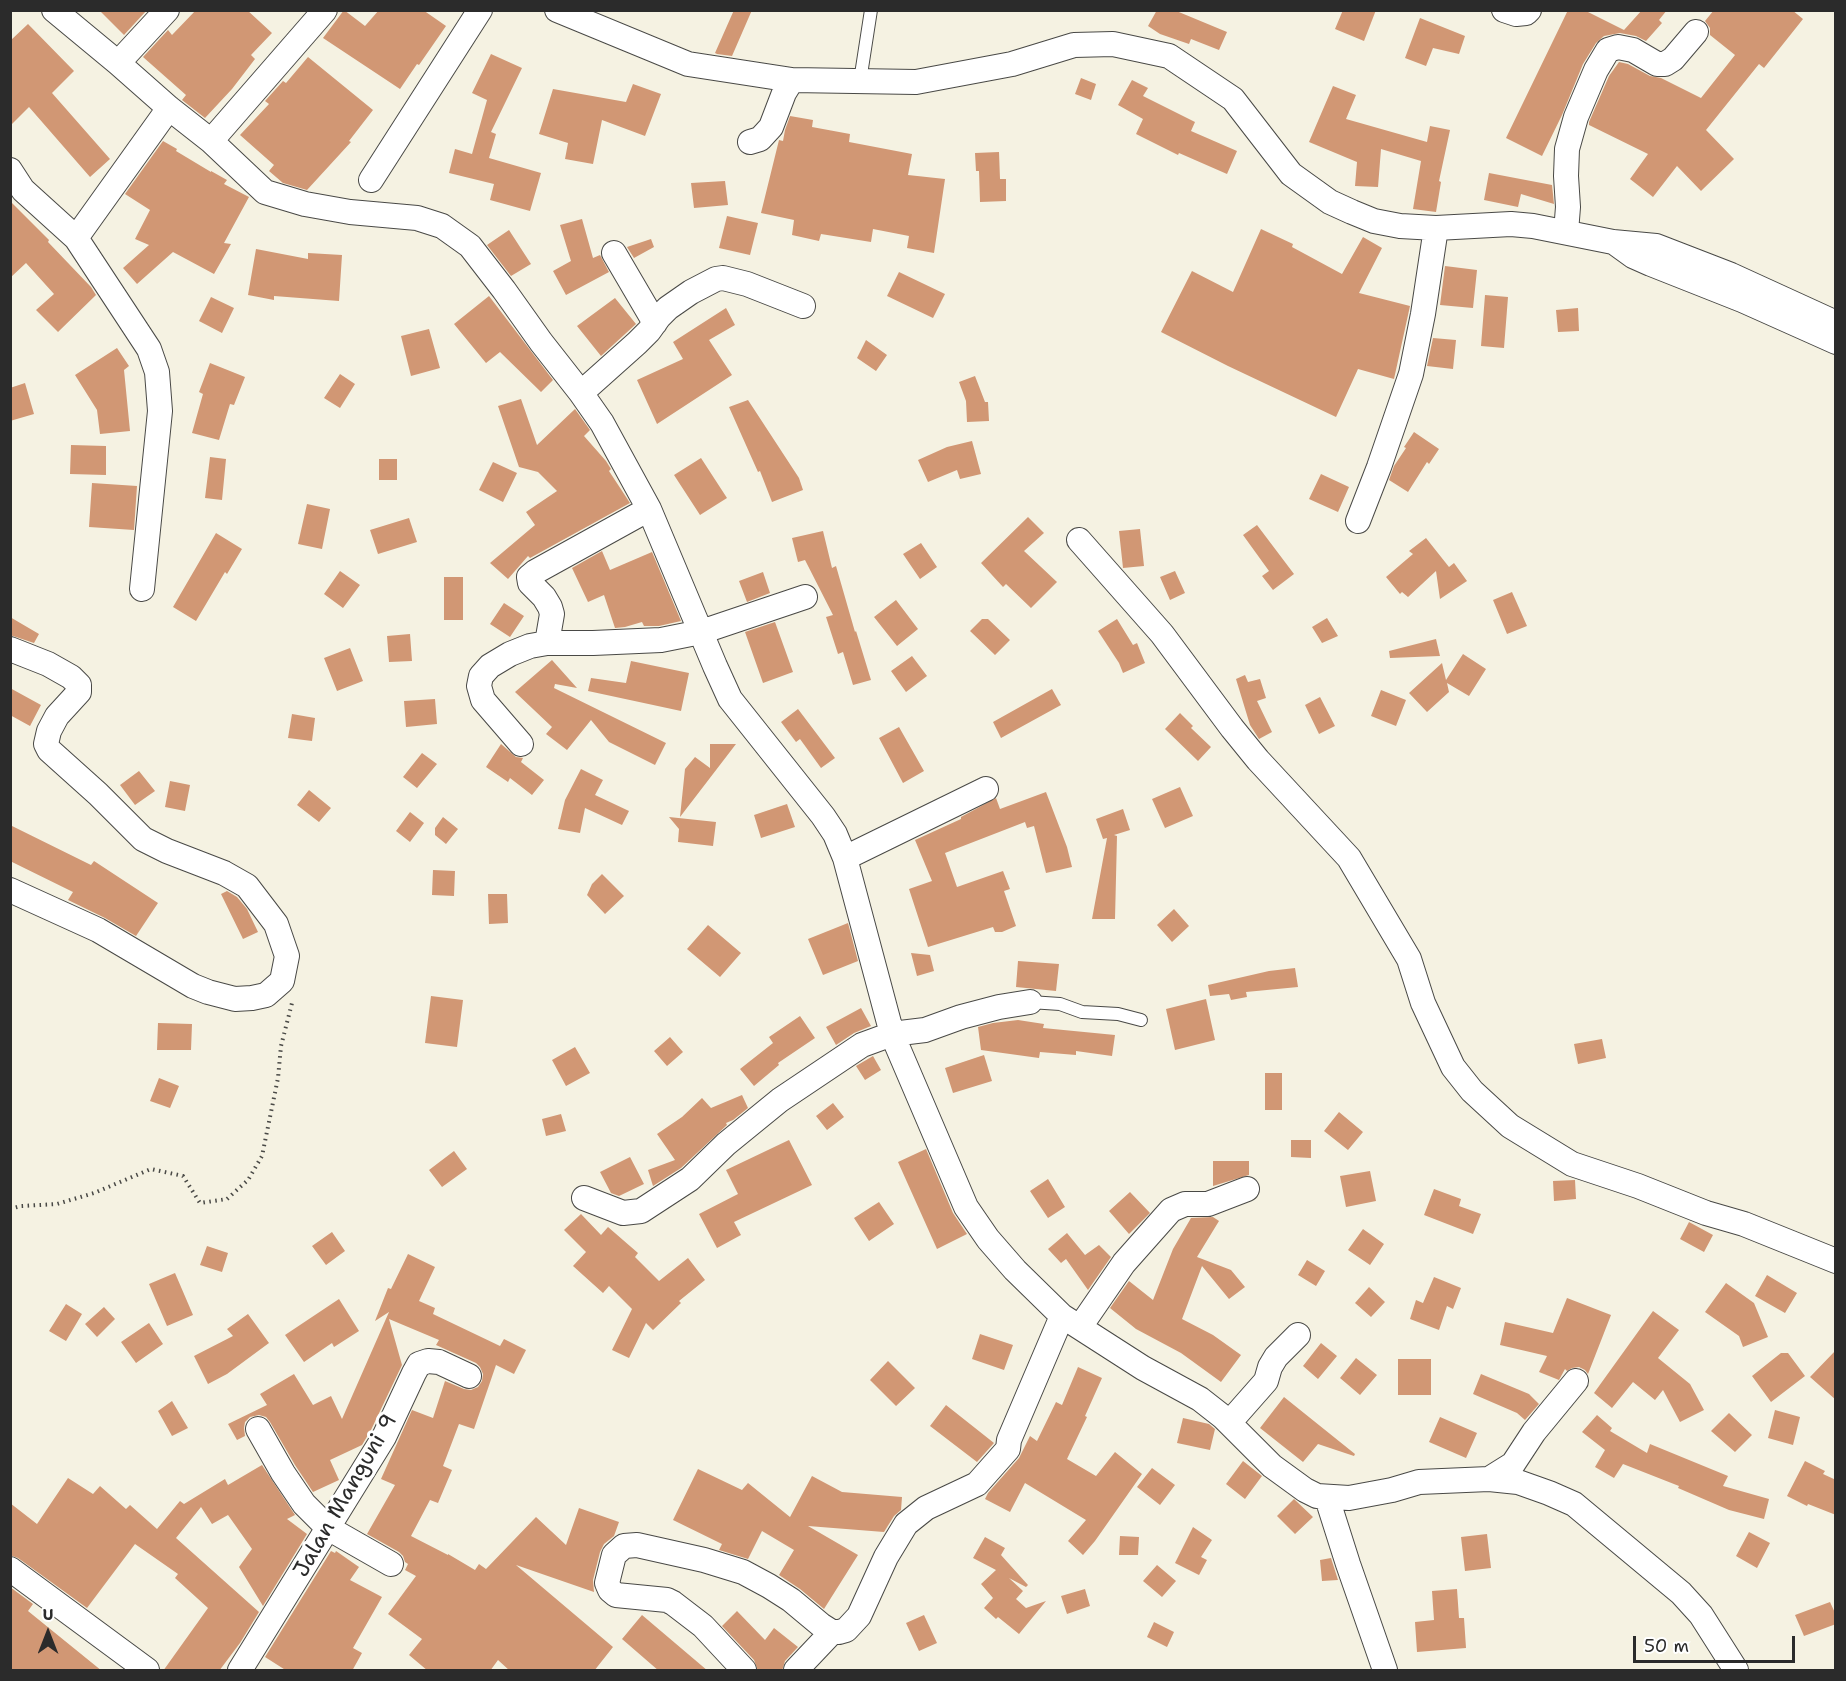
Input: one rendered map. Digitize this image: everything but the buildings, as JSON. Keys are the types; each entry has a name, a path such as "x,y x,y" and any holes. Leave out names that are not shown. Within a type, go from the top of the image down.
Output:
{"street":[{"path":"54,10 211,141 265,192 305,204 350,212 417,218 442,226 470,246 602,423 649,509 730,699 835,834 845,858 892,1034 966,1207 987,1239 1015,1270 1071,1322 1143,1368 1200,1399 1229,1423 1272,1466 1317,1496 1349,1498 1419,1482 1489,1479 1518,1482 1574,1504 1681,1593 1701,1615 1736,1671"},
{"path":"118,63 167,10"},
{"path":"211,141 325,10"},
{"path":"371,180 480,10"},
{"path":"557,10 688,64 792,80 916,82 1012,64 1074,45 1113,44 1169,56 1233,99 1291,174 1330,202 1352,212 1386,224 1400,226 1436,228 1511,224 1533,226 1613,242 1656,246 1731,275 1836,323"},
{"path":"1504,10 1516,14 1526,13 1529,10"},
{"path":"1566,232 1567,149 1576,117 1596,70 1608,50 1618,47 1633,50 1657,64 1665,64 1696,32"},
{"path":"750,142 760,139 771,127 784,93 792,80"},
{"path":"76,238 169,108"},
{"path":"10,170 23,190 76,238 149,349 157,372 160,411 142,589"},
{"path":"1358,521 1411,374 1436,228"},
{"path":"1613,242 1633,256 1742,300 1836,342"},
{"path":"614,253 655,323"},
{"path":"581,393 637,343 668,308 705,284 723,278 747,284 803,306"},
{"path":"547,643 552,614 544,597 530,583 529,577 649,509"},
{"path":"1079,540 1162,634 1258,760 1350,858 1409,959 1423,1003 1453,1067 1472,1091 1510,1126 1572,1164 1638,1186 1706,1213 1744,1224 1836,1261"},
{"path":"521,744 483,700 480,692 479,682 490,666 510,654 530,646 547,643 593,644 661,639 701,632 805,597"},
{"path":"10,649 48,663 71,677 79,685 79,692 57,716 49,731 46,744 49,750 143,839 224,873 247,886 276,924 287,956 282,981 266,994 252,998 235,999 208,992 193,986 98,930 10,890"},
{"path":"845,858 986,789"},
{"path":"584,1198 623,1213 641,1211 690,1179 726,1144 780,1100 862,1045 892,1034 925,1030 980,1012 1030,1002"},
{"path":"744,1671 703,1626 673,1602 616,1595 610,1590 607,1583 614,1554 624,1546 637,1545 704,1560 743,1572 784,1595 832,1632 846,1630 859,1617 886,1557 906,1524 926,1508 977,1484 1008,1449 1010,1440 1071,1322 1171,1210 1185,1204 1208,1204 1247,1189"},
{"path":"1229,1423 1266,1381 1276,1358 1298,1335"},
{"name":"Jalan Manguni 9","path":"244,1670 384,1437 419,1364 428,1361 440,1362 469,1376"},
{"path":"1489,1479 1513,1464 1534,1432 1576,1381"},
{"path":"258,1430 304,1504 328,1528 391,1564"},
{"path":"1327,1498 1385,1671"},
{"path":"10,1569 147,1671"},
{"path":"796,1671 832,1632"}],"lane":[{"path":"860,81 871,10"},
{"path":"1030,1002 1060,1004 1082,1012 1118,1014 1141,1020"}],"path":[{"path":"10,1209 21,1206 57,1204 85,1196 151,1169 183,1176 200,1203 227,1199 248,1180 262,1156 278,1078 281,1047 292,1001 282,981"}]}
